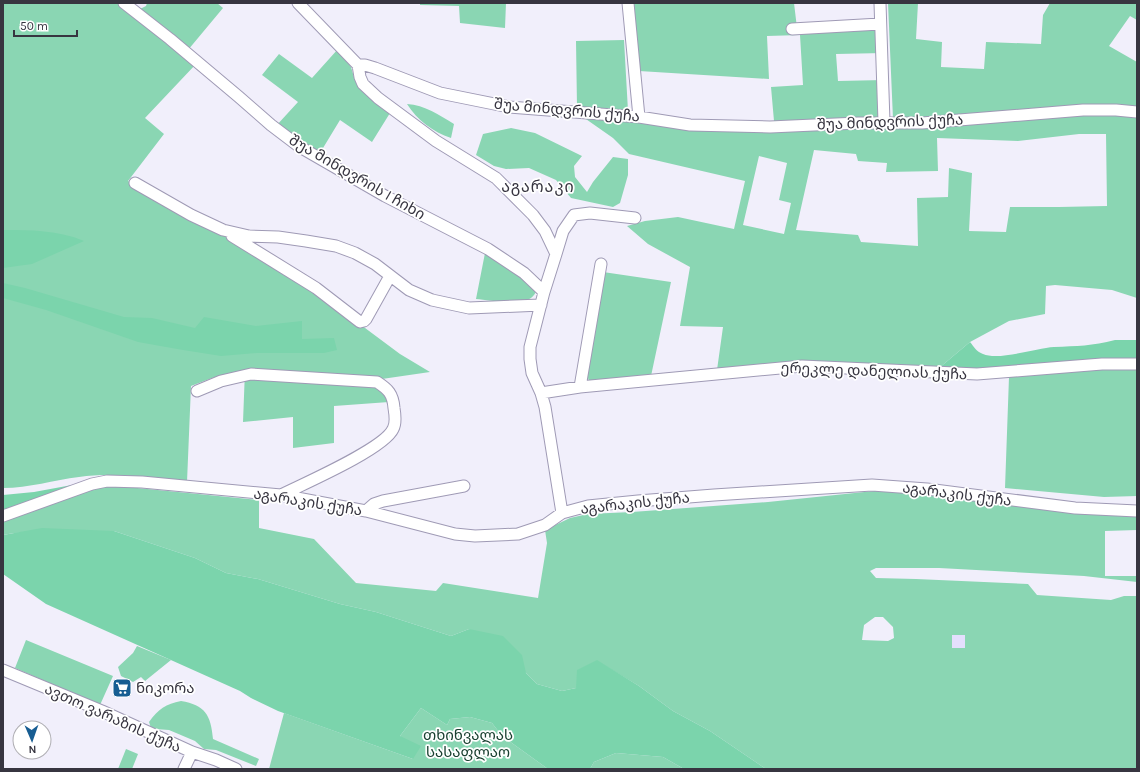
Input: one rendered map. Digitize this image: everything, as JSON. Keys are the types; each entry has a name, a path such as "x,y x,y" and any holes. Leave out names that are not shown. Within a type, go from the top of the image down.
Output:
{"street":[{"name":"შუა მინდვრის I ჩიხი","path":"124,3 211,73 271,125 300,147 385,196 488,249 524,273 544,292"},
{"path":"298,3 358,65 363,84 378,98 436,141 496,178 533,215 545,231 556,254"},
{"path":"628,3 639,117"},
{"path":"880,3 884,122"},
{"path":"792,29 880,24"},
{"name":"შუა მინდვრის ქუჩა","path":"358,65 376,68 440,93 509,107 639,117 690,125 770,126 922,122 1082,110 1116,110 1137,112"},
{"path":"135,183 192,215 223,230 316,288 360,322 366,319 390,276"},
{"path":"562,513 545,407 541,393 532,373 530,348 544,292 556,254 564,232 574,215 590,213 635,218"},
{"path":"223,230 249,236 278,237 336,246 355,253 375,264 410,290 432,300 469,308 541,304"},
{"path":"580,387 601,264"},
{"name":"ერეკლე დანელიას ქუჩა","path":"541,393 580,387 802,366 977,374 1102,364 1137,364"},
{"path":"197,391 221,381 251,374 377,382 389,389 394,407 395,424 393,430 383,440 358,457 281,495"},
{"name":"აგარაკის ქუჩა","path":"3,516 92,484 107,481 142,482 281,495 366,511 455,534 475,536 518,534 545,525 562,513 588,506 638,501 872,485 927,489 1075,508 1137,511"},
{"path":"366,511 374,504 383,501 464,486"},
{"name":"ავთო ვარაზის ქუჩა","path":"3,670 102,711 192,752 216,760 223,766 236,769"},
{"path":"184,769 192,752"}],"shaded area":[{"path":"951,635 965,635 965,648 952,648"}],"green space":[{"path":"3,3 118,3 196,64 145,118 164,134 128,181 223,232 361,325 400,354 430,372 375,380 389,402 334,406 334,443 293,448 293,417 243,422 245,370 212,378 191,386 187,482 133,476 106,475 79,477 22,487 3,488"},
{"path":"147,3 217,3 223,8 188,50 138,10 146,6"},
{"path":"420,3 506,3 505,28 460,23 459,6 420,5"},
{"path":"632,3 794,3 797,28 884,24 884,53 836,54 838,81 884,80 885,119 774,121 771,87 803,85 800,35 767,36 769,79 639,71"},
{"path":"888,3 918,3 916,39 942,42 941,67 984,69 986,42 1041,44 1043,15 1050,3 1137,3 1137,20 1130,16 1109,46 1137,62 1137,109 1115,104 923,119 893,119"},
{"path":"624,40 628,111 577,107 576,41"},
{"path":"338,49 351,67 354,77 361,87 390,113 372,142 340,120 320,153 276,126 298,102 262,75 279,54 312,78"},
{"path":"407,104 426,108 454,124 451,138 426,125"},
{"path":"1081,115 1114,115 1137,118 1137,298 1112,290 1055,285 1046,286 1045,314 1009,321 970,342 939,368 717,370 723,327 680,326 690,267 648,244 627,226 645,221 678,217 734,229 745,181 629,154 613,138 583,117 691,129","holes":["1079,134 1106,134 1107,206 1010,207 1006,232 969,231 972,173 949,168 948,197 917,198 918,246 861,242 858,235 796,230 814,150 856,154 858,161 887,163 886,172 938,171 937,138 1018,141","759,156 787,163 779,200 791,203 784,234 743,225"]},
{"path":"511,128 535,133 582,156 574,166 575,177 587,192 613,157 628,159 628,175 620,203 613,207 571,198 556,180 529,168 506,169 494,166 476,155 483,134"},
{"path":"3,230 54,233 74,237 84,241 32,264 3,268"},
{"path":"485,253 518,270 537,290 533,296 520,302 476,299"},
{"path":"603,272 671,282 651,376 589,381 585,369"},
{"path":"3,283 124,317 152,318 195,328 204,317 256,326 302,321 302,339 334,338 337,350 324,353 257,353 221,356 138,342 46,310 3,298"},
{"path":"1115,340 1137,340 1137,361 996,370 939,368 970,342 981,353 990,356 998,356 1054,347 1092,345"},
{"path":"1108,368 1137,368 1137,496 1104,497 1005,488 1009,377"},
{"path":"72,485 3,513 3,495 34,492"},
{"path":"107,485 259,500 259,528 314,539 356,583 436,591 443,583 538,598 547,543 545,530 570,518 588,514 768,502 874,491 922,492 1094,515 1137,515 1137,530 1105,531 1105,576 1137,576 1137,582 1084,576 939,568 876,568 870,571 876,578 1028,584 1037,595 1111,600 1124,596 1137,596 1137,769 766,769 710,731 673,711 639,686 597,661 576,688 562,691 537,684 526,673 469,629 451,636 376,612 340,604 258,579 226,573 195,558 114,531 14,533 3,535 3,520 87,488","holes":["875,617 883,617 893,627 894,638 888,641 862,640 864,625","952,635 965,635 965,648 952,648"]},
{"path":"42,528 114,531 195,558 226,573 258,579 340,604 376,612 451,636 469,629 503,636 522,655 526,673 537,684 562,691 576,688 577,670 597,660 639,686 673,711 710,731 766,769 684,769 663,757 616,753 594,762 590,769 548,769 502,736 492,723 470,717 450,719 447,725 421,708 400,736 421,746 413,759 278,711 240,691 46,604 3,574 3,535"},
{"path":"26,640 113,676 100,705 15,668"},
{"path":"137,646 171,660 145,681 141,677 133,682 121,676 118,667 133,653"},
{"path":"181,701 201,708 205,712 211,724 213,739 259,759 256,766 216,750 204,749 195,741 169,730 151,728 149,722 159,710"},
{"name":"თხინვალას სასაფლაო","path":"421,708 447,725 450,719 470,717 492,723 502,736 548,769 269,769 284,713 413,759 400,736"},
{"path":"126,749 138,754 132,769 118,769"},
{"path":"616,753 663,757 684,769 590,769 594,762"}],"place":[{"name":"ნიკორა","path":"122,688"}],"district":[{"name":"აგარაკი","path":"538,186"}]}
